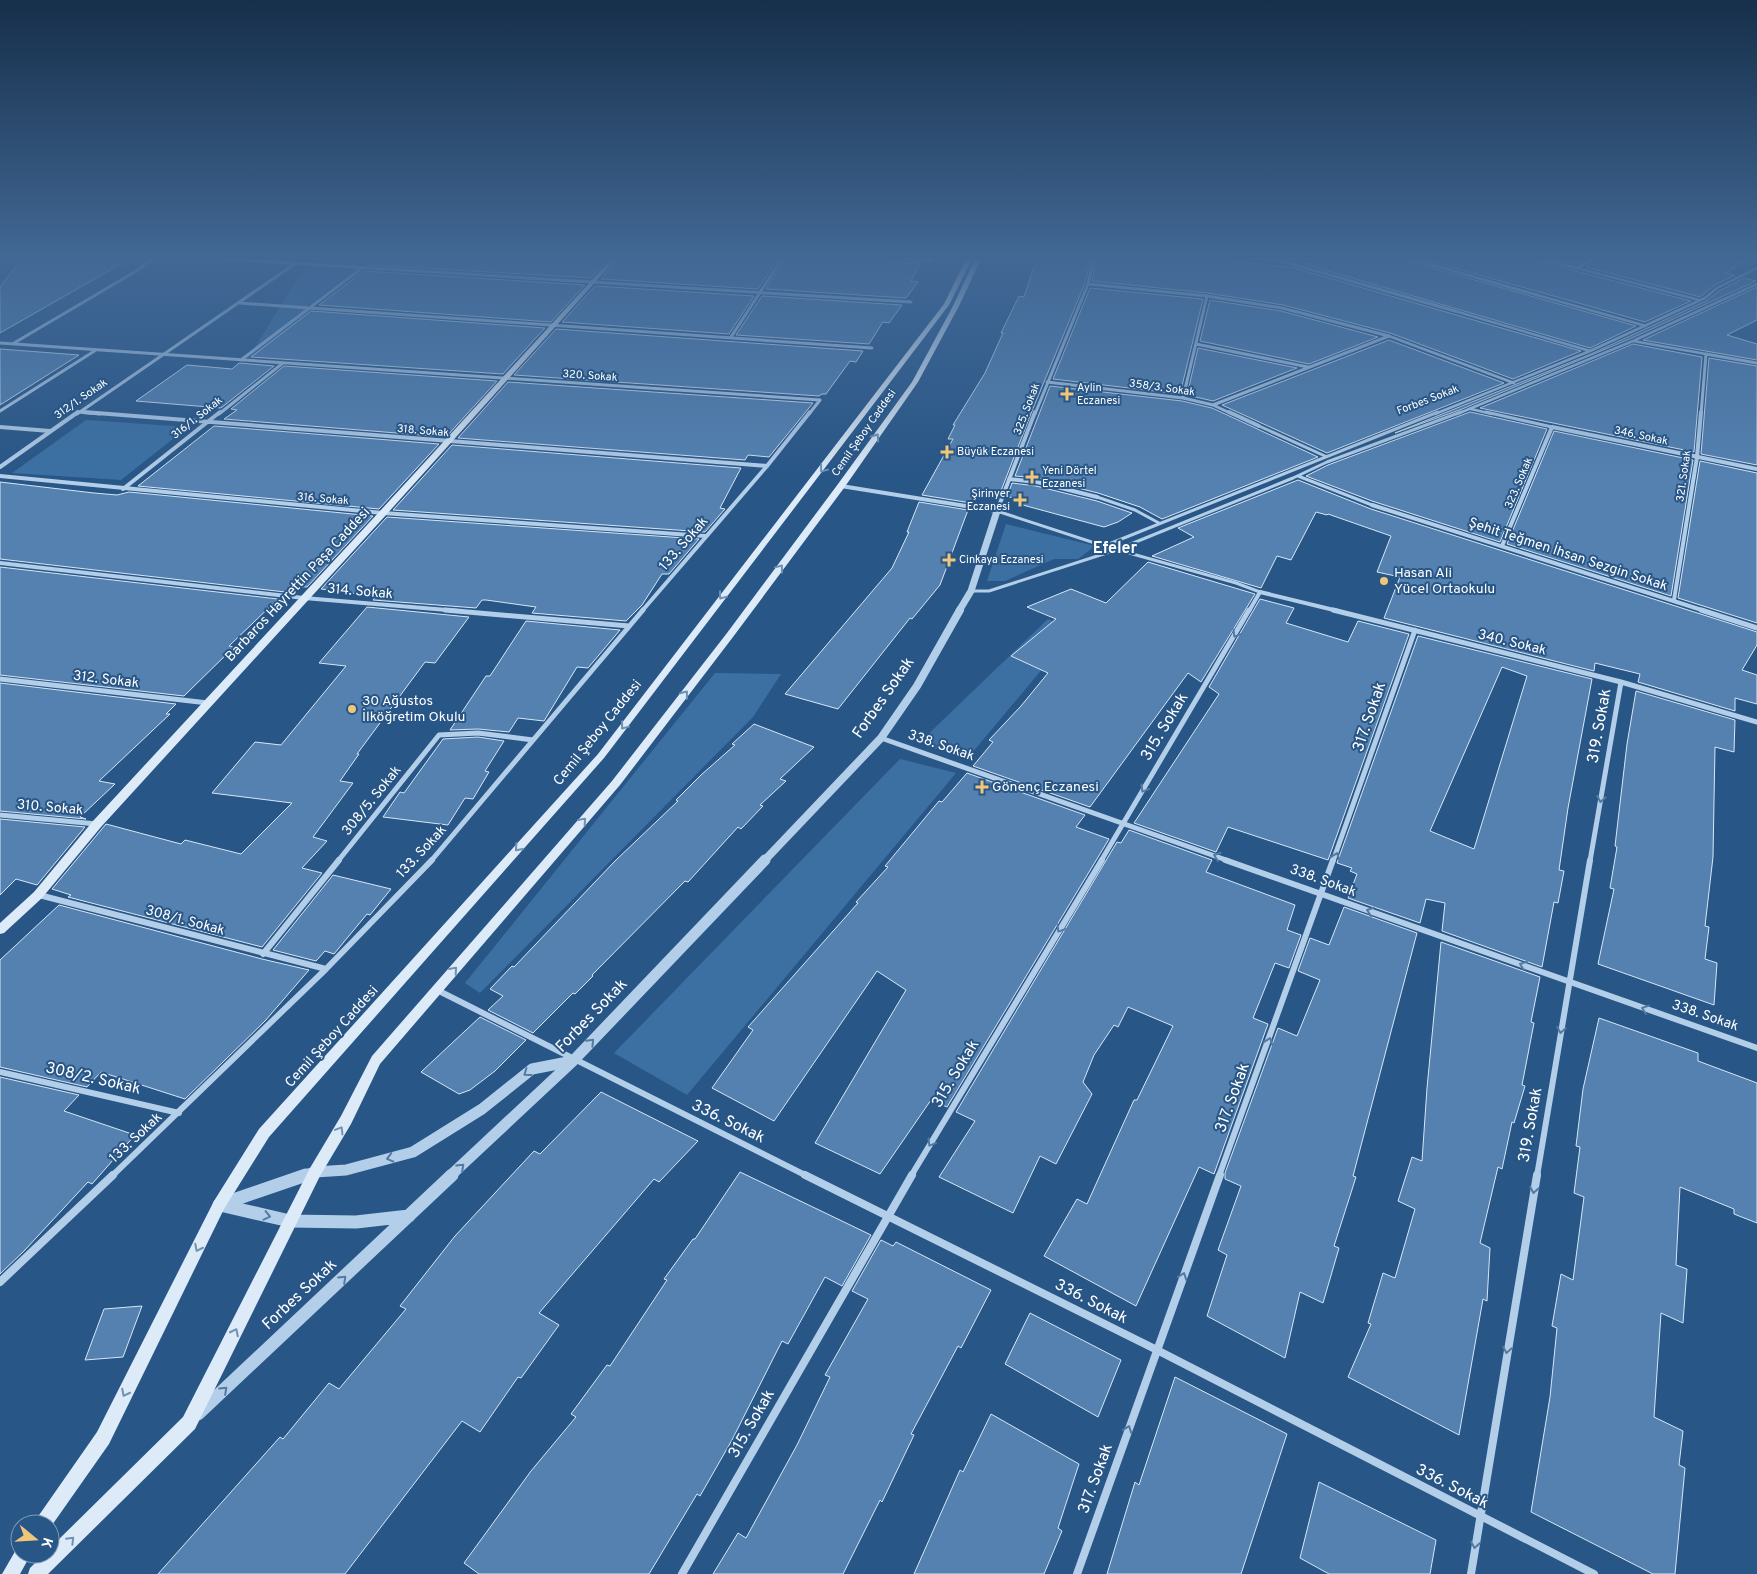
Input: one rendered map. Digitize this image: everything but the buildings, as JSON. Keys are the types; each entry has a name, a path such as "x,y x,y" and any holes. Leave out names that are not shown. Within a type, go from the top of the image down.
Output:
{"main road":[{"name":"Barbaros Hayrettin Paşa Caddesi","path":"0,930 38,895 98,824 384,513 547,330"},
{"name":"Cemil Şeboy Caddesi","path":"50,1514 102,1438 219,1205 264,1133 601,756 927,330"},
{"name":"Cemil Şeboy Caddesi","path":"437,990 616,783 730,635 841,486 915,382 943,330"},
{"name":"Forbes Sokak","path":"36,1574 189,1423 315,1172 346,1120 376,1060 437,990"}],"street":[{"path":"13,343 34,330"},
{"name":"312/1. Sokak","path":"0,467 198,330"},
{"path":"242,360 280,330"},
{"path":"624,330 872,348"},
{"path":"732,337 736,330"},
{"name":"325. Sokak","path":"997,511 1069,330"},
{"path":"1183,398 1199,330"},
{"path":"1368,330 1389,336 1514,383"},
{"path":"1521,330 1590,351"},
{"name":"Forbes Sokak","path":"1104,546 1325,456 1514,383 1636,330"},
{"name":"Forbes Sokak","path":"971,591 989,592 1116,550 1298,476 1327,462 1470,409 1656,330"},
{"path":"1213,405 1389,336"},
{"path":"1633,341 1757,363"},
{"name":"320. Sokak","path":"0,343 820,400"},
{"path":"1196,344 1310,367"},
{"path":"0,411 96,349"},
{"name":"321. Sokak","path":"1674,600 1697,457 1706,354"},
{"name":"316/1. Sokak","path":"123,489 283,363"},
{"name":"358/3. Sokak","path":"1047,382 1183,398 1213,405 1325,456"},
{"name":"133. Sokak","path":"0,1282 179,1114 326,969 438,854 705,536 767,466 820,400"},
{"path":"1470,409 1552,427"},
{"name":"318. Sokak","path":"78,412 767,466"},
{"path":"0,427 50,431"},
{"name":"346. Sokak","path":"1552,427 1757,469"},
{"name":"323. Sokak","path":"1502,546 1552,427"},
{"name":"316. Sokak","path":"0,476 384,513 705,536"},
{"path":"1298,476 1372,505"},
{"path":"1009,479 1037,482 1097,497 1135,510 1159,523"},
{"path":"841,486 997,511 1116,550 1236,583 1260,592"},
{"name":"Şehit Teğmen İhsan Sezgin Sokak","path":"1372,505 1757,628"},
{"name":"Forbes Sokak","path":"189,1423 573,1061 881,738 917,686 971,591 997,511"},
{"name":"314. Sokak","path":"0,563 304,598 629,626"},
{"name":"340. Sokak","path":"1260,592 1621,682 1757,722"},
{"name":"315. Sokak","path":"682,1574 888,1215 1124,823 1260,592"},
{"name":"317. Sokak","path":"1077,1574 1416,630"},
{"name":"312. Sokak","path":"0,679 208,704"},
{"name":"319. Sokak","path":"1470,1574 1621,682"},
{"name":"308/5. Sokak","path":"263,954 439,735 478,734 533,740"},
{"name":"338. Sokak","path":"881,738 1757,1048"},
{"name":"310. Sokak","path":"0,815 98,824"},
{"name":"308/1. Sokak","path":"38,895 326,969"},
{"name":"336. Sokak","path":"437,990 573,1061 888,1215 1156,1350 1479,1517 1594,1574"},
{"path":"219,1205 315,1172 346,1170 413,1152 482,1109 532,1069 573,1061"},
{"name":"308/2. Sokak","path":"0,1072 179,1114"},
{"path":"219,1205 290,1221 356,1222 409,1216"}],"shaded area":[{"path":"265,330 287,330 247,360"},
{"path":"86,420 188,427 121,480 12,473"},
{"path":"1006,524 1095,546 1078,559 1054,559 1005,581 987,581"},
{"path":"1048,619 1074,631 967,759 919,743"},
{"path":"715,673 781,674 753,717 480,993 465,983"},
{"path":"900,759 956,773 687,1095 614,1053"}],"place":[{"name":"Aylin Eczanesi","path":"1067,394"},
{"name":"Büyük Eczanesi","path":"947,452"},
{"name":"Yeni Dörtel Eczanesi","path":"1032,477"},
{"name":"Şirinyer Eczanesi","path":"1020,500"},
{"name":"Cinkaya Eczanesi","path":"949,560"},
{"name":"Hasan Ali Yücel Ortaokulu","path":"1384,581"},
{"name":"30 Ağustos İlköğretim Okulu","path":"352,709"},
{"name":"Gönenç Eczanesi","path":"982,787"}],"district":[{"name":"Efeler","path":"1115,549"}]}
